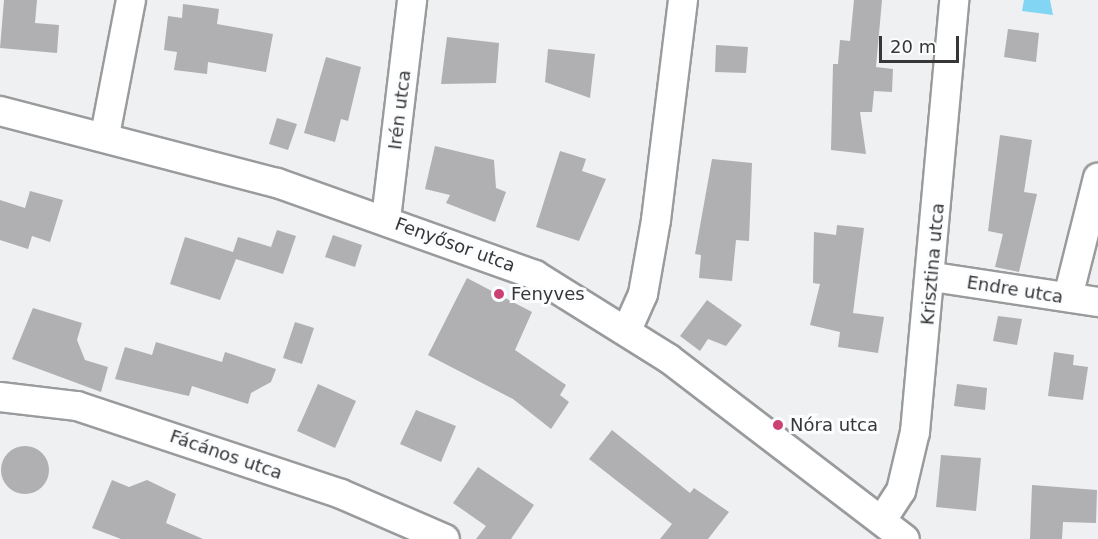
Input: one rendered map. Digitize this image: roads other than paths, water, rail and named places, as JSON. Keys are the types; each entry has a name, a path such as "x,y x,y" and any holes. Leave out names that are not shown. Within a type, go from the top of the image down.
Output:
{"street":[{"path":"105,135 131,0"},
{"name":"Irén utca","path":"386,219 412,0"},
{"path":"627,330 643,294 656,220 683,0"},
{"name":"Krisztina utca","path":"882,520 901,491 915,432 933,277 954,0"},
{"name":"Fenyősor utca","path":"0,111 105,135 386,219 535,275 627,330 905,539"},
{"path":"1068,297 1098,178"},
{"name":"Endre utca","path":"933,277 1098,302"},
{"name":"Fácános utca","path":"0,397 77,406 341,494 445,539"}],"water":[{"path":"1024,0 1050,0 1053,15 1022,11"}],"place":[{"name":"Fenyves","path":"499,294"},
{"name":"Nóra utca","path":"778,425"}]}
